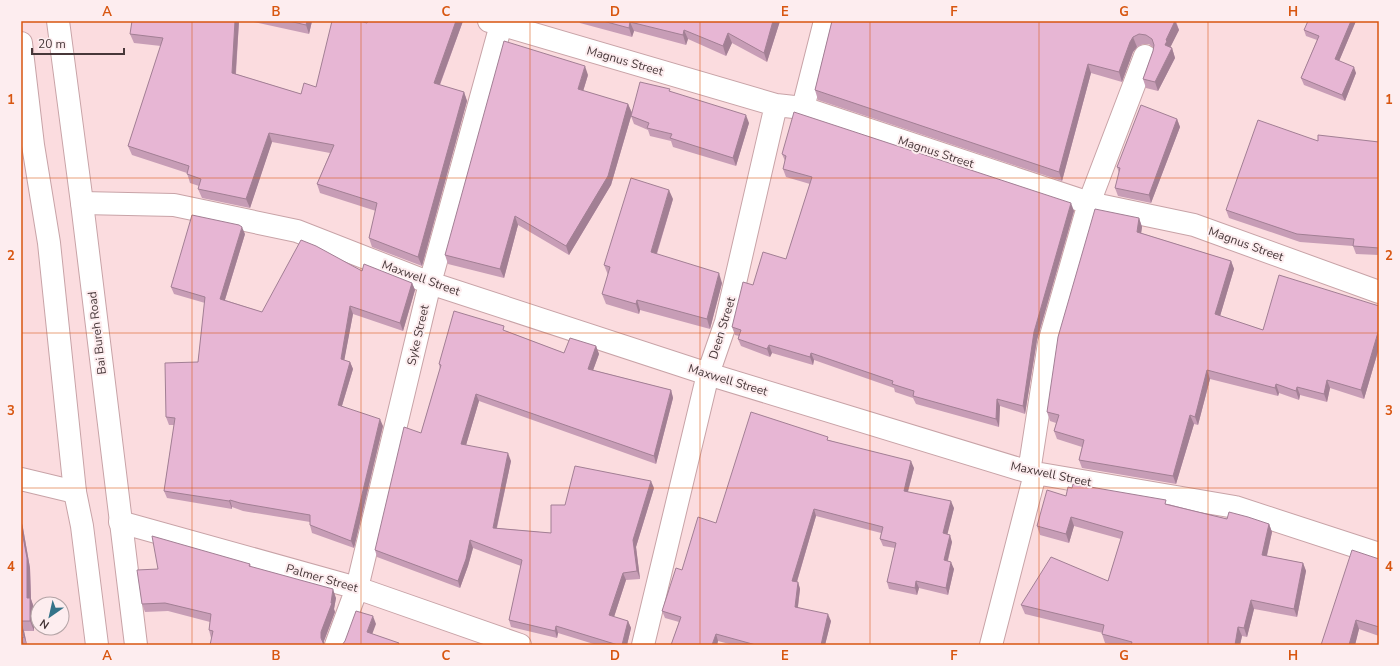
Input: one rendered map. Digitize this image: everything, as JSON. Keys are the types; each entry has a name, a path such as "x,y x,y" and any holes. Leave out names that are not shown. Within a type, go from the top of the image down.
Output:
{"main road":[{"name":"Bai Bureh Road","path":"58,21 82,203 136,645"},
{"path":"803,108 825,21"},
{"name":"Magnus Street","path":"497,22 776,105 803,108 1089,203 1194,225 1379,292"},
{"name":"Syke Street","path":"336,645 357,588 430,283 497,22"},
{"path":"21,43 27,144 49,243 75,492 82,526 96,645"},
{"path":"991,645 1032,473 1049,343 1089,203 1145,56"},
{"name":"Deen Street","path":"643,645 708,374 726,322 776,105"},
{"name":"Maxwell Street","path":"82,203 174,205 297,231 430,283 708,374 1032,473 1236,507 1379,554"},
{"path":"21,479 75,492"},
{"name":"Palmer Street","path":"120,522 357,588 520,645"}],"building":[{"path":"132,21 235,21 232,73 301,94 304,83 316,87 332,21 360,21 367,23 368,21 456,21 434,83 464,92 418,257 369,238 377,203 317,184 334,145 269,133 246,199 198,189 201,179 187,174 189,166 128,146 163,38 130,34"},
{"path":"289,21 307,21 306,25"},
{"path":"603,21 773,21 764,53 728,33 723,46 684,30 683,35 630,22 629,28"},
{"path":"832,21 1175,21 1165,45 1172,48 1155,82 1143,79 1154,45 1152,39 1146,35 1139,34 1133,37 1119,72 1088,64 1059,172 815,90"},
{"path":"1308,21 1351,21 1335,59 1354,67 1342,95 1301,78 1319,36 1304,30"},
{"path":"504,41 585,66 578,89 628,104 608,176 566,246 515,216 500,269 445,255"},
{"path":"640,82 670,89 669,91 746,115 733,158 670,138 672,134 647,128 649,123 631,116"},
{"path":"1141,105 1177,119 1149,195 1115,188 1120,168 1117,167"},
{"path":"794,112 1071,203 1034,332 1023,406 997,399 996,419 913,396 914,391 892,384 893,381 811,353 810,357 769,345 767,349 738,339 741,330 732,327 743,282 753,285 763,252 786,259 812,177 783,169 786,156 782,154"},
{"path":"1258,120 1318,141 1318,135 1379,142 1379,248 1353,246 1354,239 1297,234 1226,210"},
{"path":"631,178 669,190 651,252 719,273 707,319 637,300 636,304 602,294 610,267 604,265"},
{"path":"1095,209 1139,218 1137,232 1231,261 1215,314 1263,330 1279,275 1379,306 1379,329 1361,390 1327,380 1324,394 1297,387 1296,391 1276,384 1275,388 1207,370 1195,417 1190,415 1173,476 1079,460 1084,440 1054,431 1059,415 1047,412 1058,337"},
{"path":"192,215 239,225 242,227 220,299 262,312 301,240 316,246 362,271 364,264 412,283 400,323 350,306 341,359 350,362 338,405 380,419 351,541 310,525 310,515 230,500 164,491 175,418 166,417 165,363 198,362 205,297 171,287"},
{"path":"454,311 504,326 503,330 564,353 570,338 596,346 588,369 671,390 654,456 476,394 461,444 508,453 493,528 551,533 551,505 565,505 575,466 651,481 633,540 637,571 623,573 609,615 628,621 622,645 556,626 555,631 509,620 522,560 470,540 466,559 458,581 375,550 404,427 421,433 441,365 439,364"},
{"path":"751,412 828,437 827,440 911,461 904,491 951,501 943,533 950,535 944,560 951,562 946,588 916,581 915,588 887,582 896,543 880,539 883,527 814,509 792,581 798,582 795,607 828,614 821,645 756,645 716,634 712,645 671,645 681,617 662,611 676,568 682,570 698,517 716,523"},
{"path":"1073,484 1166,500 1165,504 1227,519 1229,512 1269,524 1262,555 1303,563 1294,609 1251,600 1244,628 1238,627 1235,645 1131,645 1132,642 1102,634 1104,625 1021,605 1051,557 1108,581 1123,532 1071,517 1066,534 1037,526 1047,490 1066,496 1068,487 1072,488"},
{"path":"21,526 27,558 27,598 30,598 30,621 21,621"},
{"path":"152,536 250,564 249,566 333,589 332,603 321,632 321,638 324,645 210,645 213,631 209,630 211,614 165,603 142,604 137,570 158,569"},
{"path":"1352,550 1379,559 1379,627 1356,620 1349,645 1321,645"},
{"path":"356,611 373,616 367,632 399,643 398,645 342,645 345,641"},
{"path":"21,623 24,637 22,638 22,645 21,645"}]}
